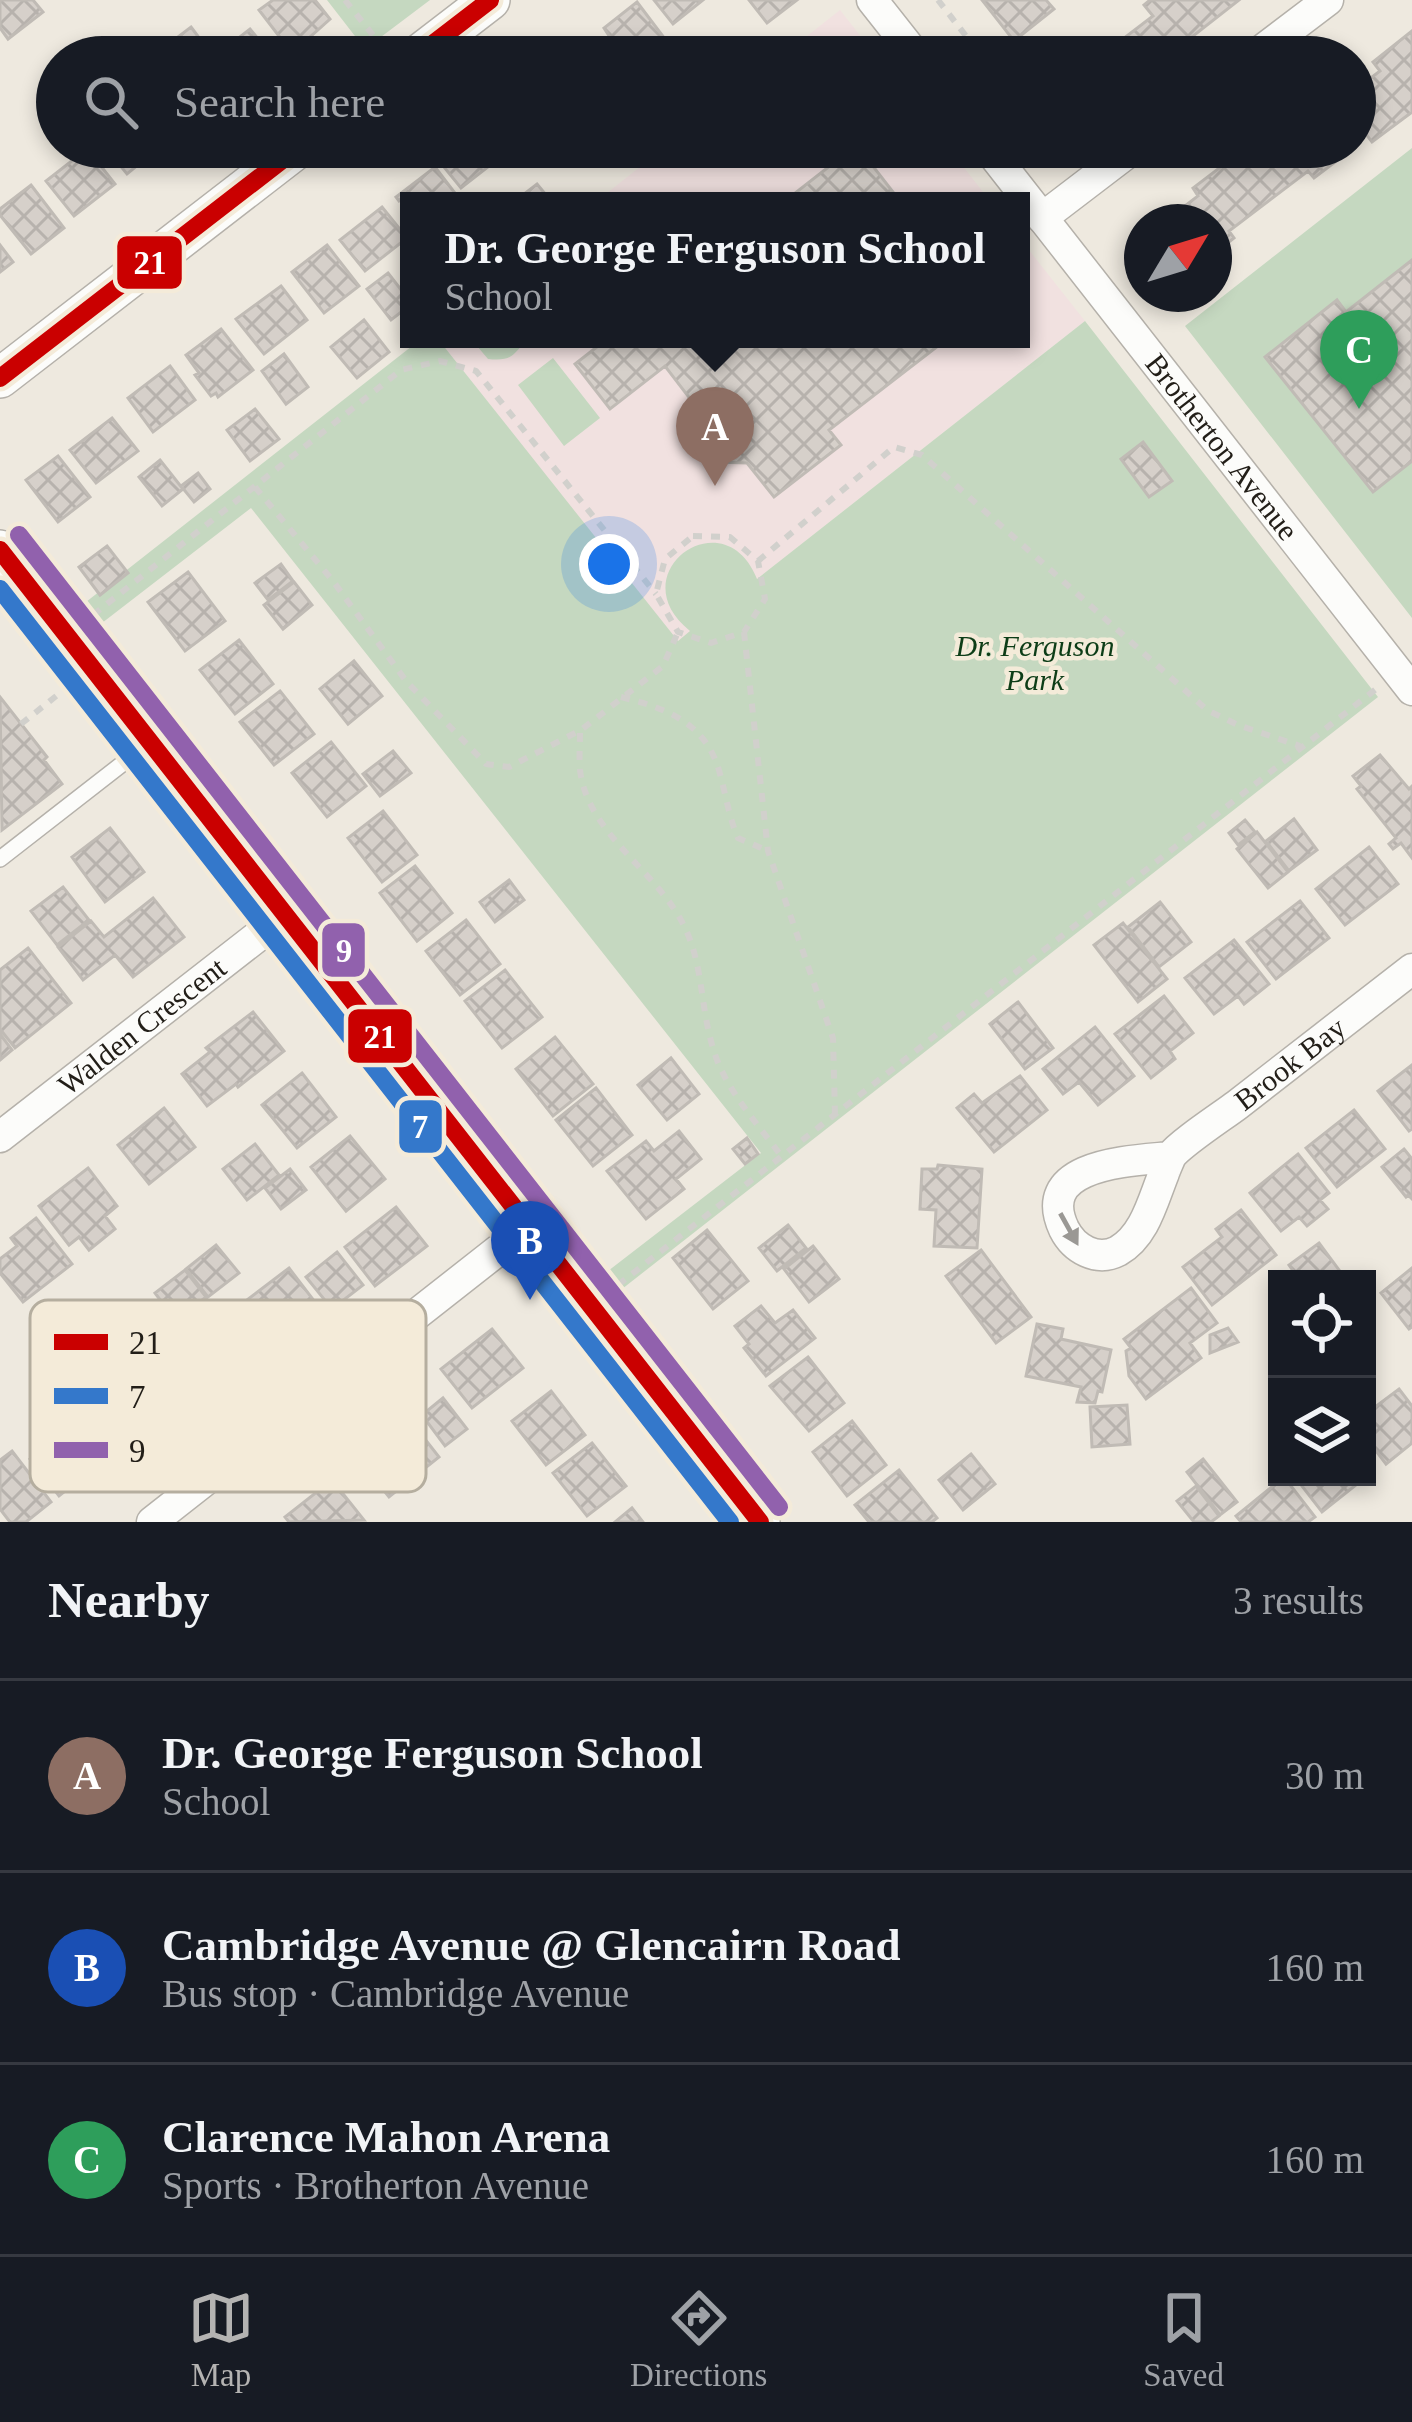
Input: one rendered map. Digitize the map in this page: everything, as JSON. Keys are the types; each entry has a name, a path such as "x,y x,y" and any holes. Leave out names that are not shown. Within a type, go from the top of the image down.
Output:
{"street":[{"path":"443,36 490,0"},
{"path":"872,0 900,36"},
{"path":"1281,36 1328,0"},
{"path":"0,378 272,168"},
{"name":"Brotherton Avenue","path":"1003,168 1022,192"},
{"path":"1042,218 1108,168"},
{"name":"Brotherton Avenue","path":"1030,203 1405,681"},
{"path":"0,550 760,1522"},
{"name":"Walden Crescent","path":"0,1137 285,915"},
{"name":"Brook Bay","path":"1171,1157 1412,969"},
{"path":"426,1307 529,1226"},
{"path":"152,1522 190,1492"}],"lane":[{"path":"0,860 150,742"}],"path":[{"path":"346,0 374,36"},
{"path":"938,0 966,36"},
{"path":"67,636 401,370 440,362 476,371 656,595 678,632 711,643 744,632"},
{"path":"758,561 894,447 922,455 1207,710 1300,746"},
{"path":"254,487 333,581 406,681 486,764 508,766 580,730 663,666 678,632"},
{"path":"656,595 665,559 693,536 730,537 758,561 765,599 744,632 768,851 833,1038 835,1114"},
{"path":"20,724 92,668"},
{"path":"591,1306 1300,746 1405,681"},
{"path":"621,697 664,707 698,732 719,768 738,838 768,851"},
{"path":"580,730 580,772 592,809 666,898 686,931 713,1051 734,1090 782,1157"}],"shaded area":[{"path":"840,10 860,36 807,36"},
{"path":"639,168 964,168 983,192 608,192"},
{"path":"1030,251 1085,321 677,642 445,348 1030,348"}],"green space":[{"path":"327,0 430,0 382,36 355,36"},
{"path":"1412,148 1412,618 1185,326 1203,312 1232,312 1232,289"},
{"name":"Dr. Ferguson Park","path":"1085,321 1378,697 622,1289 608,1271 761,1153 251,508 102,623 86,602 410,348 445,348 678,641 690,631 671,609 665,587 671,568 684,552 702,544 722,544 742,555 757,579"},
{"path":"479,348 520,348 511,356 488,359"},
{"path":"553,358 600,418 564,446 518,385"}],"building":[{"path":"0,0 33,0 43,12 8,39 0,28"},
{"path":"273,0 315,0 330,19 311,36 279,36 259,10"},
{"path":"654,0 703,0 673,24"},
{"path":"749,0 797,0 767,23"},
{"path":"982,0 1046,0 1054,9 1020,36 1010,36"},
{"path":"1150,0 1239,0 1193,36 1127,36 1153,16 1144,5"},
{"path":"637,2 663,36 609,36 604,28"},
{"path":"1412,31 1412,112 1376,139 1376,74 1380,71 1376,60"},
{"path":"63,168 102,168 115,184 74,216 46,181"},
{"path":"436,168 454,192 402,192"},
{"path":"445,168 487,168 461,188"},
{"path":"827,168 874,168 893,192 796,192"},
{"path":"1219,168 1327,168 1314,178 1308,171 1232,229 1232,204 1188,204 1198,196 1193,188"},
{"path":"31,185 64,228 31,254 0,209"},
{"path":"382,207 400,229 400,244 365,271 340,240"},
{"path":"0,245 13,262 0,272"},
{"path":"327,245 359,286 324,313 292,272"},
{"path":"1412,260 1412,461 1373,492 1265,357 1337,300 1346,312"},
{"path":"388,273 400,288 400,313 391,320 367,289"},
{"path":"281,286 307,320 264,354 236,319"},
{"path":"364,320 389,352 357,378 331,347"},
{"path":"221,329 253,370 218,397 216,393 211,396 195,375 199,373 186,355"},
{"path":"595,348 935,348 829,430 841,445 774,497 747,463 715,462 698,438 698,409 665,366 610,409 575,364"},
{"path":"284,354 308,387 286,404 262,371"},
{"path":"170,366 195,400 153,432 128,398"},
{"path":"255,409 279,439 250,461 227,430"},
{"path":"112,418 138,451 96,483 70,450"},
{"path":"1143,442 1172,481 1149,497 1121,459"},
{"path":"58,456 90,497 58,522 26,480"},
{"path":"160,460 183,489 162,506 139,477"},
{"path":"198,473 210,489 194,502 181,486"},
{"path":"107,546 128,573 100,595 79,567"},
{"path":"281,564 293,581 268,600 255,583"},
{"path":"188,572 225,621 185,651 148,602"},
{"path":"294,582 312,605 283,629 264,605"},
{"path":"239,640 273,684 235,714 200,670"},
{"path":"354,661 382,696 348,724 320,689"},
{"path":"280,691 314,734 274,765 240,722"},
{"path":"0,697 62,784 2,830"},
{"path":"331,742 366,786 327,817 292,773"},
{"path":"393,751 411,773 380,796 363,774"},
{"path":"1380,755 1409,789 1412,786 1412,858 1401,843 1393,849 1389,844 1396,838 1357,789 1361,786 1353,776"},
{"path":"383,811 417,855 382,882 348,838"},
{"path":"1294,819 1317,850 1289,871 1266,841"},
{"path":"1245,820 1255,832 1238,845 1229,833"},
{"path":"110,828 144,872 105,902 72,857"},
{"path":"1257,832 1288,872 1268,888 1237,849"},
{"path":"1369,847 1398,884 1345,925 1316,889"},
{"path":"415,866 452,913 417,941 380,893"},
{"path":"509,880 524,900 495,922 480,902"},
{"path":"63,887 89,920 57,945 31,911"},
{"path":"153,898 184,937 133,977 115,955 83,980 58,947 91,921 104,937"},
{"path":"1300,901 1329,938 1276,979 1247,942"},
{"path":"1160,902 1191,942 1159,967 1128,927"},
{"path":"466,920 500,964 460,995 426,951"},
{"path":"1123,923 1167,979 1138,1002 1094,945"},
{"path":"1234,940 1269,984 1244,1004 1238,996 1214,1014 1185,978"},
{"path":"28,948 71,1003 15,1048 0,1029 0,970"},
{"path":"505,970 542,1017 502,1048 465,1001"},
{"path":"1164,996 1193,1033 1170,1051 1175,1059 1151,1078 1115,1034"},
{"path":"1018,1002 1053,1048 1025,1069 990,1024"},
{"path":"253,1012 284,1051 207,1106 182,1074 210,1052 206,1048"},
{"path":"1095,1027 1134,1076 1098,1105 1079,1082 1063,1094 1043,1069"},
{"path":"0,1034 12,1050 0,1060"},
{"path":"555,1037 593,1084 553,1116 516,1069"},
{"path":"671,1058 699,1094 667,1120 638,1085"},
{"path":"1412,1065 1412,1129 1409,1131 1378,1091"},
{"path":"302,1073 336,1117 297,1148 262,1105"},
{"path":"1020,1076 1047,1110 994,1152 957,1108 974,1094 982,1103"},
{"path":"596,1088 632,1135 593,1166 556,1120"},
{"path":"164,1108 195,1147 149,1184 118,1145"},
{"path":"1354,1110 1385,1149 1337,1187 1306,1148"},
{"path":"679,1131 701,1159 676,1179 684,1189 646,1219 607,1171 646,1141 654,1151"},
{"path":"350,1136 385,1179 346,1211 311,1167"},
{"path":"747,1138 758,1154 745,1164 733,1149"},
{"path":"255,1144 279,1175 247,1200 223,1169"},
{"path":"1404,1149 1412,1159 1412,1199 1382,1167"},
{"path":"1298,1154 1329,1193 1320,1200 1328,1209 1307,1226 1299,1217 1281,1231 1250,1193"},
{"path":"938,1165 982,1169 977,1248 934,1246 936,1210 920,1209 922,1169 937,1169"},
{"path":"88,1168 117,1206 105,1216 115,1229 89,1250 79,1237 69,1245 39,1206"},
{"path":"290,1169 306,1190 281,1209 265,1188"},
{"path":"396,1207 427,1246 375,1286 345,1247"},
{"path":"1241,1210 1276,1255 1212,1305 1183,1267 1222,1237 1216,1229"},
{"path":"36,1218 72,1264 23,1302 0,1273 0,1259 17,1246 11,1238"},
{"path":"788,1225 806,1248 777,1271 759,1248"},
{"path":"707,1230 748,1281 713,1309 673,1258"},
{"path":"1319,1243 1339,1270 1293,1270 1289,1265"},
{"path":"216,1245 239,1273 208,1297 186,1269"},
{"path":"813,1246 839,1279 809,1302 784,1269"},
{"path":"981,1250 1031,1317 996,1343 946,1276"},
{"path":"337,1252 363,1285 344,1300 325,1300 306,1277"},
{"path":"289,1268 313,1300 247,1300"},
{"path":"1412,1268 1412,1327 1409,1329 1381,1293"},
{"path":"185,1270 206,1297 160,1300 155,1293"},
{"path":"1191,1288 1217,1323 1190,1343 1201,1358 1146,1399 1129,1376 1126,1351 1131,1348 1124,1339"},
{"path":"761,1306 775,1323 793,1310 815,1338 766,1376 744,1348 749,1344 735,1326"},
{"path":"1037,1324 1063,1329 1061,1339 1111,1350 1095,1403 1077,1402 1081,1387 1026,1376"},
{"path":"1228,1328 1238,1342 1210,1353 1210,1335"},
{"path":"492,1329 523,1368 472,1408 441,1369"},
{"path":"808,1357 844,1403 809,1431 770,1386"},
{"path":"1399,1389 1412,1406 1411,1444 1386,1464 1376,1451 1376,1406"},
{"path":"551,1391 585,1435 546,1465 512,1421"},
{"path":"443,1398 467,1429 445,1446 426,1420 426,1412"},
{"path":"1127,1405 1130,1444 1092,1447 1090,1407"},
{"path":"852,1421 886,1465 847,1496 813,1452"},
{"path":"426,1440 439,1457 426,1467"},
{"path":"592,1443 626,1486 587,1516 553,1473"},
{"path":"12,1451 30,1475 30,1492 43,1492 51,1502 26,1522 10,1522 0,1509 0,1460"},
{"path":"971,1454 995,1484 963,1510 939,1480"},
{"path":"1203,1459 1237,1502 1220,1515 1187,1472"},
{"path":"899,1470 937,1518 932,1522 869,1522 855,1505"},
{"path":"1196,1486 1219,1516 1211,1522 1194,1522 1177,1501"},
{"path":"1273,1486 1291,1486 1315,1517 1308,1522 1241,1522 1236,1516"},
{"path":"1302,1486 1355,1486 1322,1512"},
{"path":"317,1492 342,1492 364,1520 289,1522 285,1517"},
{"path":"632,1508 643,1522 615,1522"}],"transit line":[{"name":"21","path":"443,36 490,0"},
{"name":"21","path":"0,378 272,168"},
{"name":"9","path":"19,535 779,1507"},
{"name":"21","path":"0,550 760,1522"},
{"name":"7","path":"0,589 730,1522"}],"place":[{"name":"Clarence Mahon Arena","path":"1359,409"},
{"name":"Dr. George Ferguson School","path":"715,486"},
{"name":"Cambridge Avenue @ Glencairn Road","path":"530,1300"}]}
